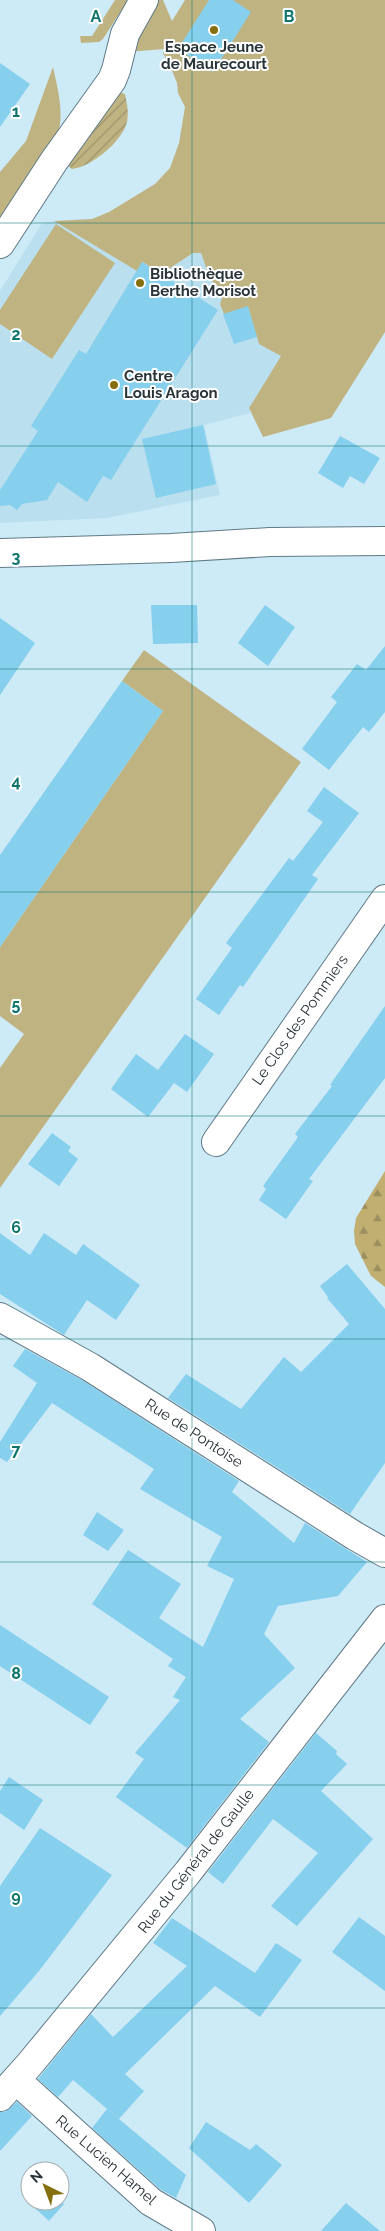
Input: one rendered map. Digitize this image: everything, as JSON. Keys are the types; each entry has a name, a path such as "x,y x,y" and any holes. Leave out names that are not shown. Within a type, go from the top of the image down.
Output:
{"street":[{"path":"0,244 54,161 112,80 126,34 144,0"},
{"path":"0,553 171,548 270,542 385,541"},
{"name":"Le Clos des Pommiers","path":"216,1142 385,899"},
{"name":"Rue de Pontoise","path":"0,1317 90,1367 354,1536 382,1549"},
{"name":"Rue du Général de Gaulle","path":"8,2089 188,1872 385,1619"},
{"name":"Rue Lucien Hamel","path":"8,2089 151,2202 201,2231"}],"shaded area":[{"path":"115,0 128,0 103,39 99,42 81,43 80,36 92,36"},
{"path":"152,0 163,0 172,21 185,0 385,0 385,332 331,418 263,437 249,408 281,356 259,344 248,307 224,314 220,304 224,291 206,276 207,270 201,253 193,253 161,274 143,262 137,271 54,221 92,219 109,212 155,184 170,168 179,143 185,107 178,93 177,83 171,68 163,53 165,49 126,52"},
{"path":"53,67 61,111 57,137 8,205 0,232 0,172 26,141"},
{"path":"119,92 125,94 128,108 127,122 124,130 112,145 96,159 88,164 72,169 66,164"},
{"path":"54,221 137,271 143,262 161,274 193,253 201,252 207,270 206,276 224,291 220,304 248,306 281,356 249,408 250,413 204,425 220,495 107,518 0,523 0,291 42,223"},
{"path":"56,224 115,263 52,359 0,324 0,310"},
{"path":"144,650 301,762 0,1188 0,1068 24,1034 0,1016 0,947 163,711 122,681"}],"green space":[{"path":"385,1171 385,1287 371,1276 355,1244 354,1231 356,1218"}],"building":[{"name":"Espace Jeune de Maurecourt","path":"209,0 233,0 251,12 213,72 178,49"},
{"path":"0,63 30,84 0,127"},
{"name":"Centre Louis Aragon","path":"142,262 218,310 111,480 103,476 87,502 58,482 47,500 22,504 17,510 10,505 0,506 0,490 38,431 31,426 79,350 86,354"},
{"path":"248,306 257,337 234,344 223,314"},
{"path":"203,425 216,484 156,498 142,439"},
{"path":"340,436 380,458 364,484 350,476 343,488 318,473"},
{"path":"151,605 197,605 198,643 153,644"},
{"path":"265,605 295,627 268,666 238,643"},
{"path":"0,618 35,643 0,695"},
{"path":"385,646 385,712 369,732 363,727 329,770 302,749 337,702 331,697 357,664 366,670"},
{"path":"122,681 163,711 0,947 0,855"},
{"path":"324,787 359,813 312,875 318,879 243,987 240,985 219,1015 196,999 232,948 226,943 289,858 293,861 323,822 307,811"},
{"path":"385,1006 385,1078 309,1179 313,1181 286,1219 259,1200 266,1189 263,1186 298,1137 295,1134 332,1086 330,1085"},
{"path":"185,1034 214,1054 187,1092 174,1083 148,1117 111,1089 136,1054 158,1070"},
{"path":"52,1133 71,1147 68,1151 78,1159 59,1186 28,1164"},
{"path":"0,1233 30,1255 44,1233 76,1255 83,1244 140,1285 116,1320 87,1300 64,1335 0,1294"},
{"path":"347,1264 385,1309 385,1463 350,1514 168,1398 186,1374 241,1409 284,1357 301,1372 349,1324 327,1298 320,1286"},
{"path":"25,1349 82,1380 239,1481 232,1492 294,1543 305,1523 367,1562 338,1596 278,1606 264,1634 295,1668 240,1719 269,1742 187,1848 116,1797 144,1759 135,1753 180,1700 173,1697 186,1677 168,1666 173,1659 92,1604 128,1550 181,1584 159,1618 203,1647 234,1579 207,1566 222,1537 140,1489 154,1469 52,1403 7,1462 0,1458 0,1442 37,1383 13,1366"},
{"path":"97,1512 124,1530 108,1551 83,1535"},
{"path":"0,1625 109,1697 90,1725 0,1666"},
{"path":"316,1733 337,1751 336,1754 347,1764 321,1791 373,1839 297,1926 271,1906 318,1853 273,1819 223,1884 208,1872"},
{"path":"9,1777 43,1800 24,1830 0,1813 0,1791"},
{"path":"40,1828 112,1875 39,1971 0,2016 0,1886"},
{"path":"359,1917 385,1936 385,1991 332,1952"},
{"path":"172,1918 255,1973 276,1943 302,1960 260,2017 215,1986 125,2074 144,2091 119,2119 73,2080 58,2097 38,2079 91,2014 113,2037 187,1966 153,1943"},
{"path":"17,2102 32,2116 0,2151 0,2112 5,2112"},
{"path":"107,2109 186,2175 176,2198 160,2189 92,2128"},
{"path":"206,2122 250,2150 256,2144 282,2165 249,2203 189,2148"},
{"path":"346,2203 380,2231 321,2231"},
{"path":"38,2211 58,2211 49,2221"}],"place":[{"name":"Espace Jeune de Maurecourt","path":"214,30"},
{"name":"Bibliothèque Berthe Morisot","path":"140,283"},
{"name":"Centre Louis Aragon","path":"114,385"}]}
